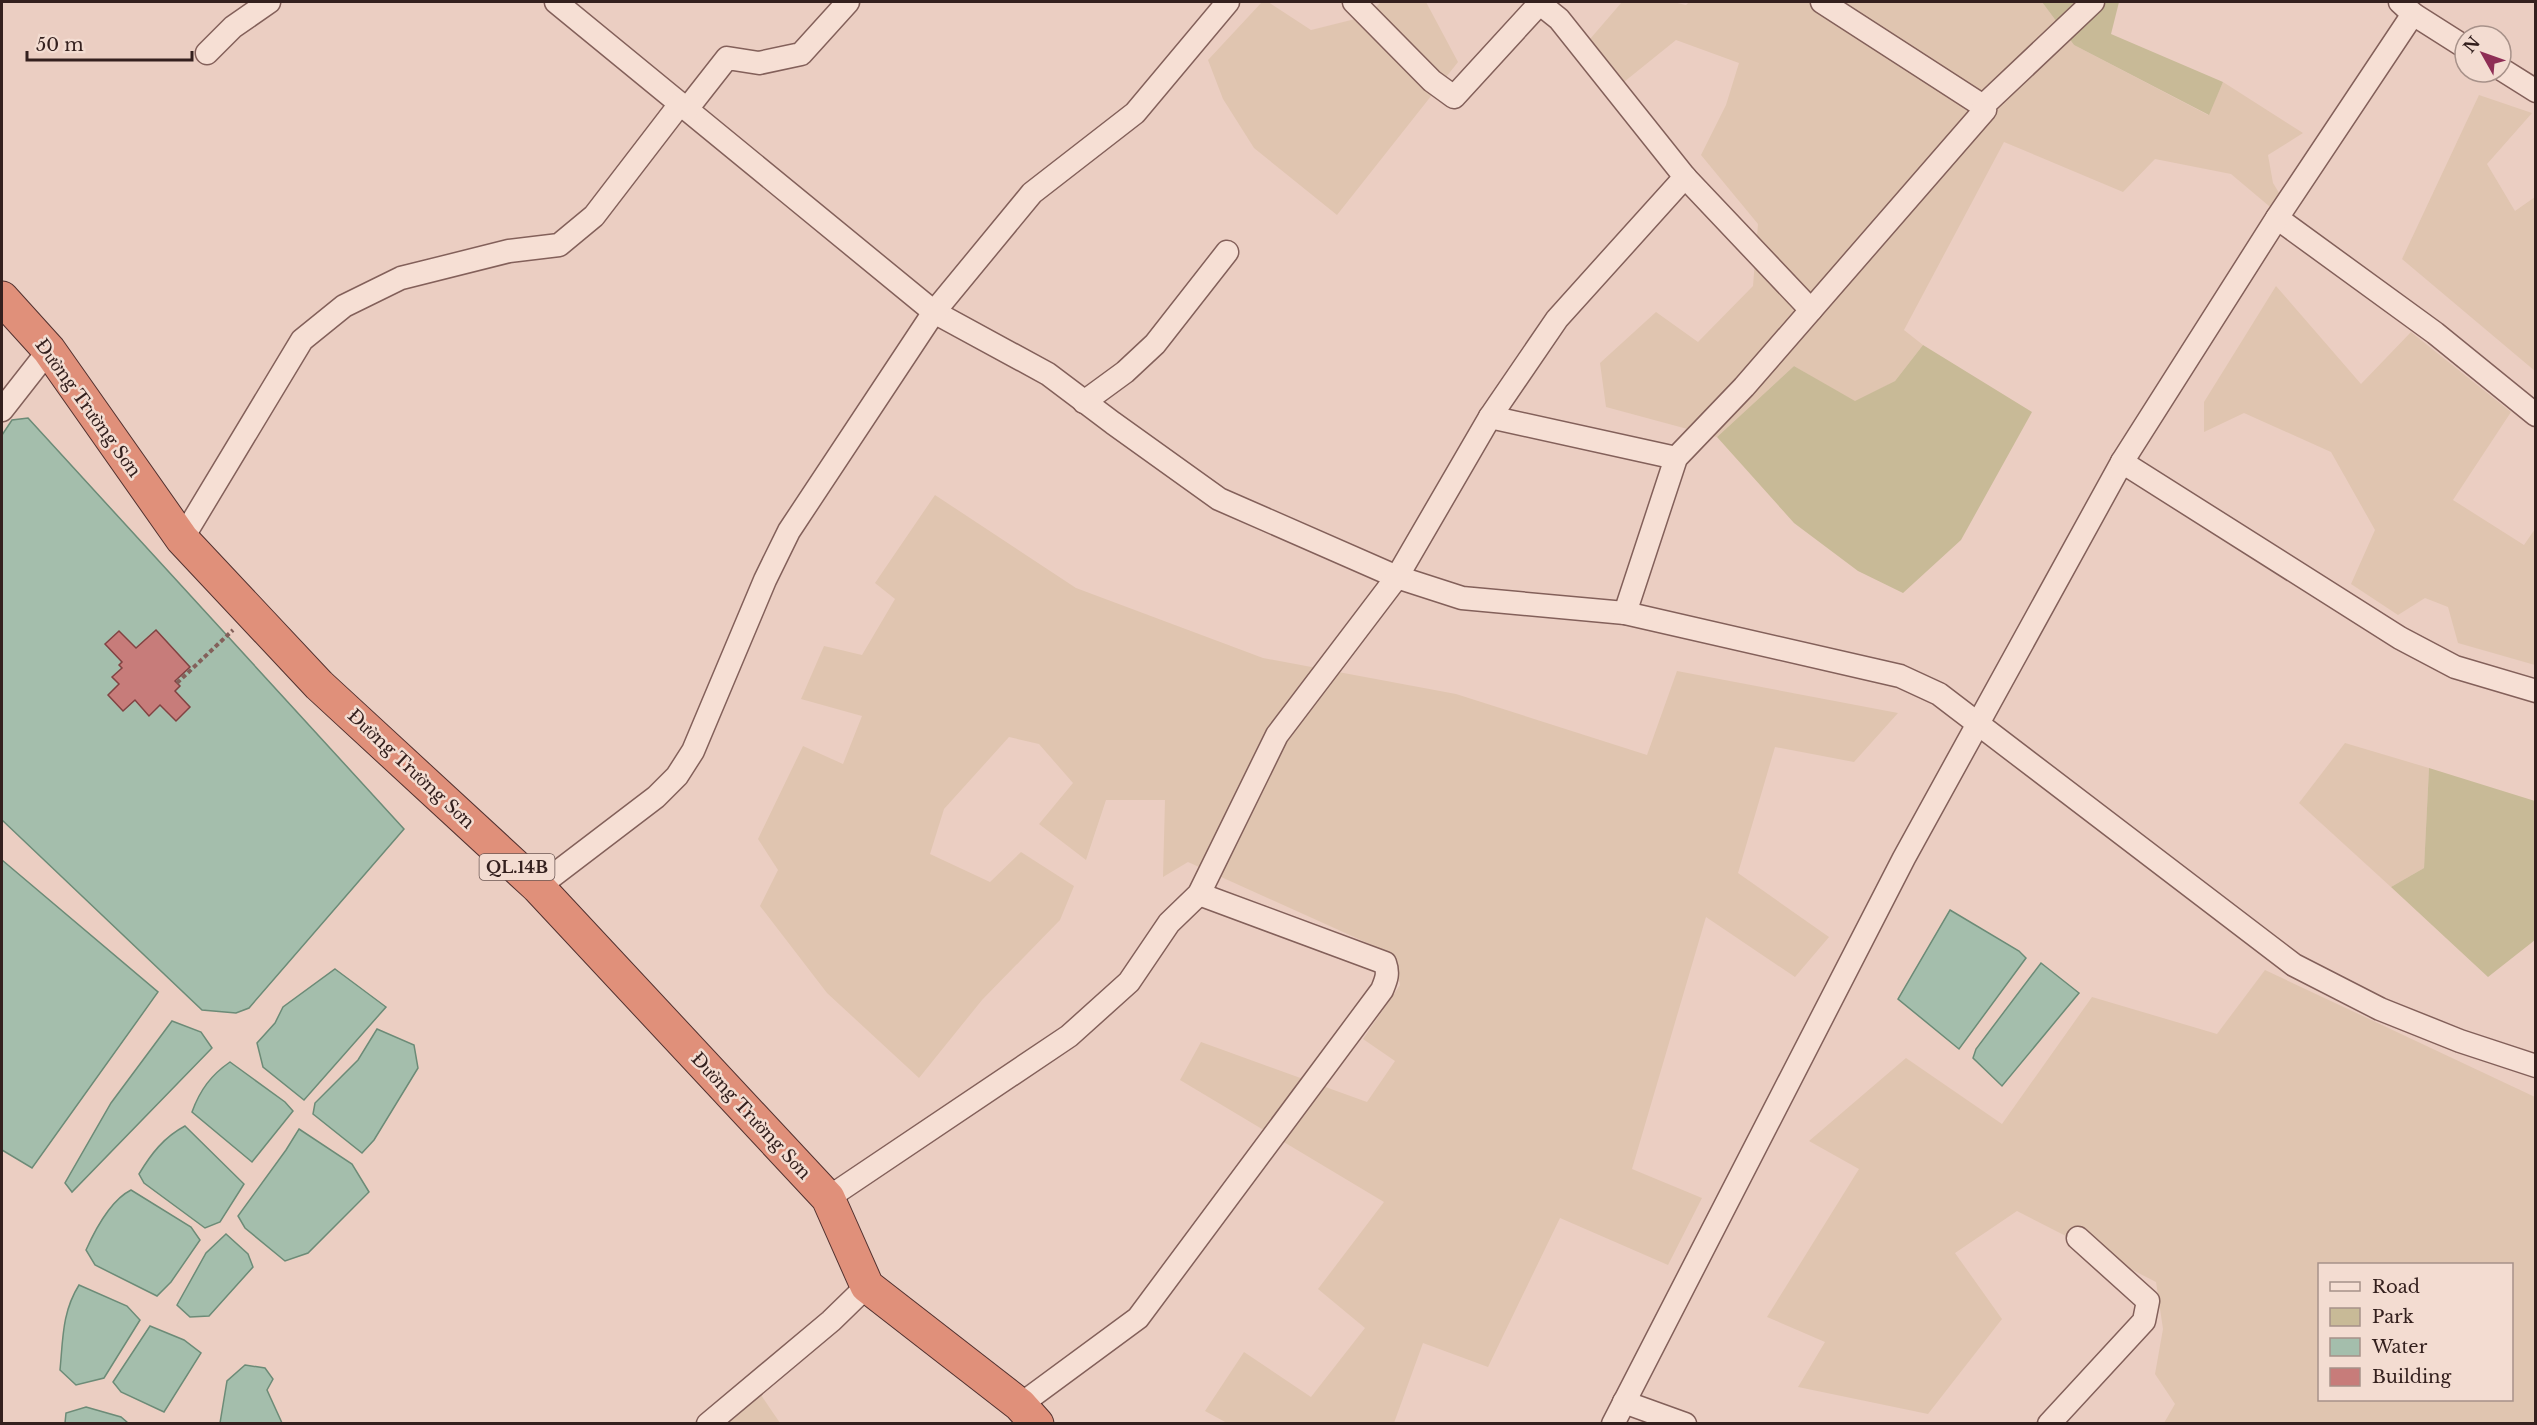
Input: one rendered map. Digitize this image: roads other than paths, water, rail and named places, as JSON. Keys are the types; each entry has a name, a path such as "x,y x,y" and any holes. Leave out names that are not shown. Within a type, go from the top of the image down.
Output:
{"highway":[{"name":"Đường Trường Sơn","path":"2,298 49,350 182,539 319,685 538,887 828,1198 867,1286 1029,1414"}],"street":[{"path":"207,53 233,27 269,2"},
{"path":"556,2 934,312 1048,374 1219,499 1397,577 1462,598 1625,613 1900,676 1939,694 2294,964 2380,1009 2460,1041 2535,1066"},
{"path":"182,539 302,340 344,306 401,278 509,251 559,245 594,216 727,58 759,63 801,54 848,2"},
{"path":"538,887 656,797 677,776 693,751 765,580 789,531 934,312 1032,193 1135,113 1228,2"},
{"path":"1353,2 1432,81 1454,97 1540,2 1559,19 1686,177 1811,310"},
{"path":"1625,613 1676,458 1744,387 1985,110 1983,106 1822,2"},
{"path":"1983,106 2093,2"},
{"path":"1613,1424 1904,858 2122,462 2277,218 2406,8 2453,38"},
{"path":"2513,77 2535,91"},
{"path":"828,1198 1069,1036 1130,982 1168,923 1199,894 1277,735 1397,577 1490,417 1557,318 1686,177"},
{"path":"2277,218 2435,333 2535,415"},
{"path":"1084,402 1125,372 1155,344 1227,252"},
{"path":"2,410 49,350"},
{"path":"1490,417 1676,458"},
{"path":"2122,462 2400,639 2454,666 2535,691"},
{"path":"1029,1414 1138,1318 1382,990 1387,979 1388,971 1384,963 1199,894"},
{"path":"2049,1424 2144,1321 2148,1301 2078,1238"},
{"path":"708,1424 831,1321 867,1286"},
{"path":"1624,1402 1685,1424"}],"water":[{"path":"28,418 404,829 249,1008 236,1013 202,1010 2,820 2,435 12,420"},
{"path":"2,860 158,992 32,1168 2,1150"},
{"path":"1950,910 2019,951 2026,958 1959,1049 1898,999"},
{"path":"2041,963 2079,993 2002,1086 1973,1058 1976,1049"},
{"path":"335,969 386,1007 304,1100 263,1067 257,1043 275,1023 283,1007"},
{"path":"172,1021 201,1032 212,1048 72,1192 65,1183 111,1103"},
{"path":"377,1029 414,1045 418,1068 374,1140 362,1153 313,1114 315,1103 358,1060"},
{"path":"230,1062 285,1102 293,1111 252,1162 192,1112 207,1084"},
{"path":"185,1126 244,1184 220,1222 205,1228 144,1183 139,1174 159,1147"},
{"path":"299,1129 352,1164 369,1192 308,1253 285,1261 245,1228 238,1216"},
{"path":"131,1190 191,1227 200,1240 171,1282 157,1296 95,1265 86,1250 110,1208"},
{"path":"226,1234 248,1254 253,1267 209,1316 190,1317 177,1305 206,1253"},
{"path":"79,1285 127,1306 140,1320 104,1378 76,1385 60,1370 66,1316"},
{"path":"150,1326 184,1340 201,1353 164,1412 121,1392 113,1382"},
{"path":"245,1365 265,1368 273,1379 267,1390 282,1423 220,1423 227,1381"},
{"path":"86,1407 121,1417 128,1423 65,1423 66,1413"}]}
